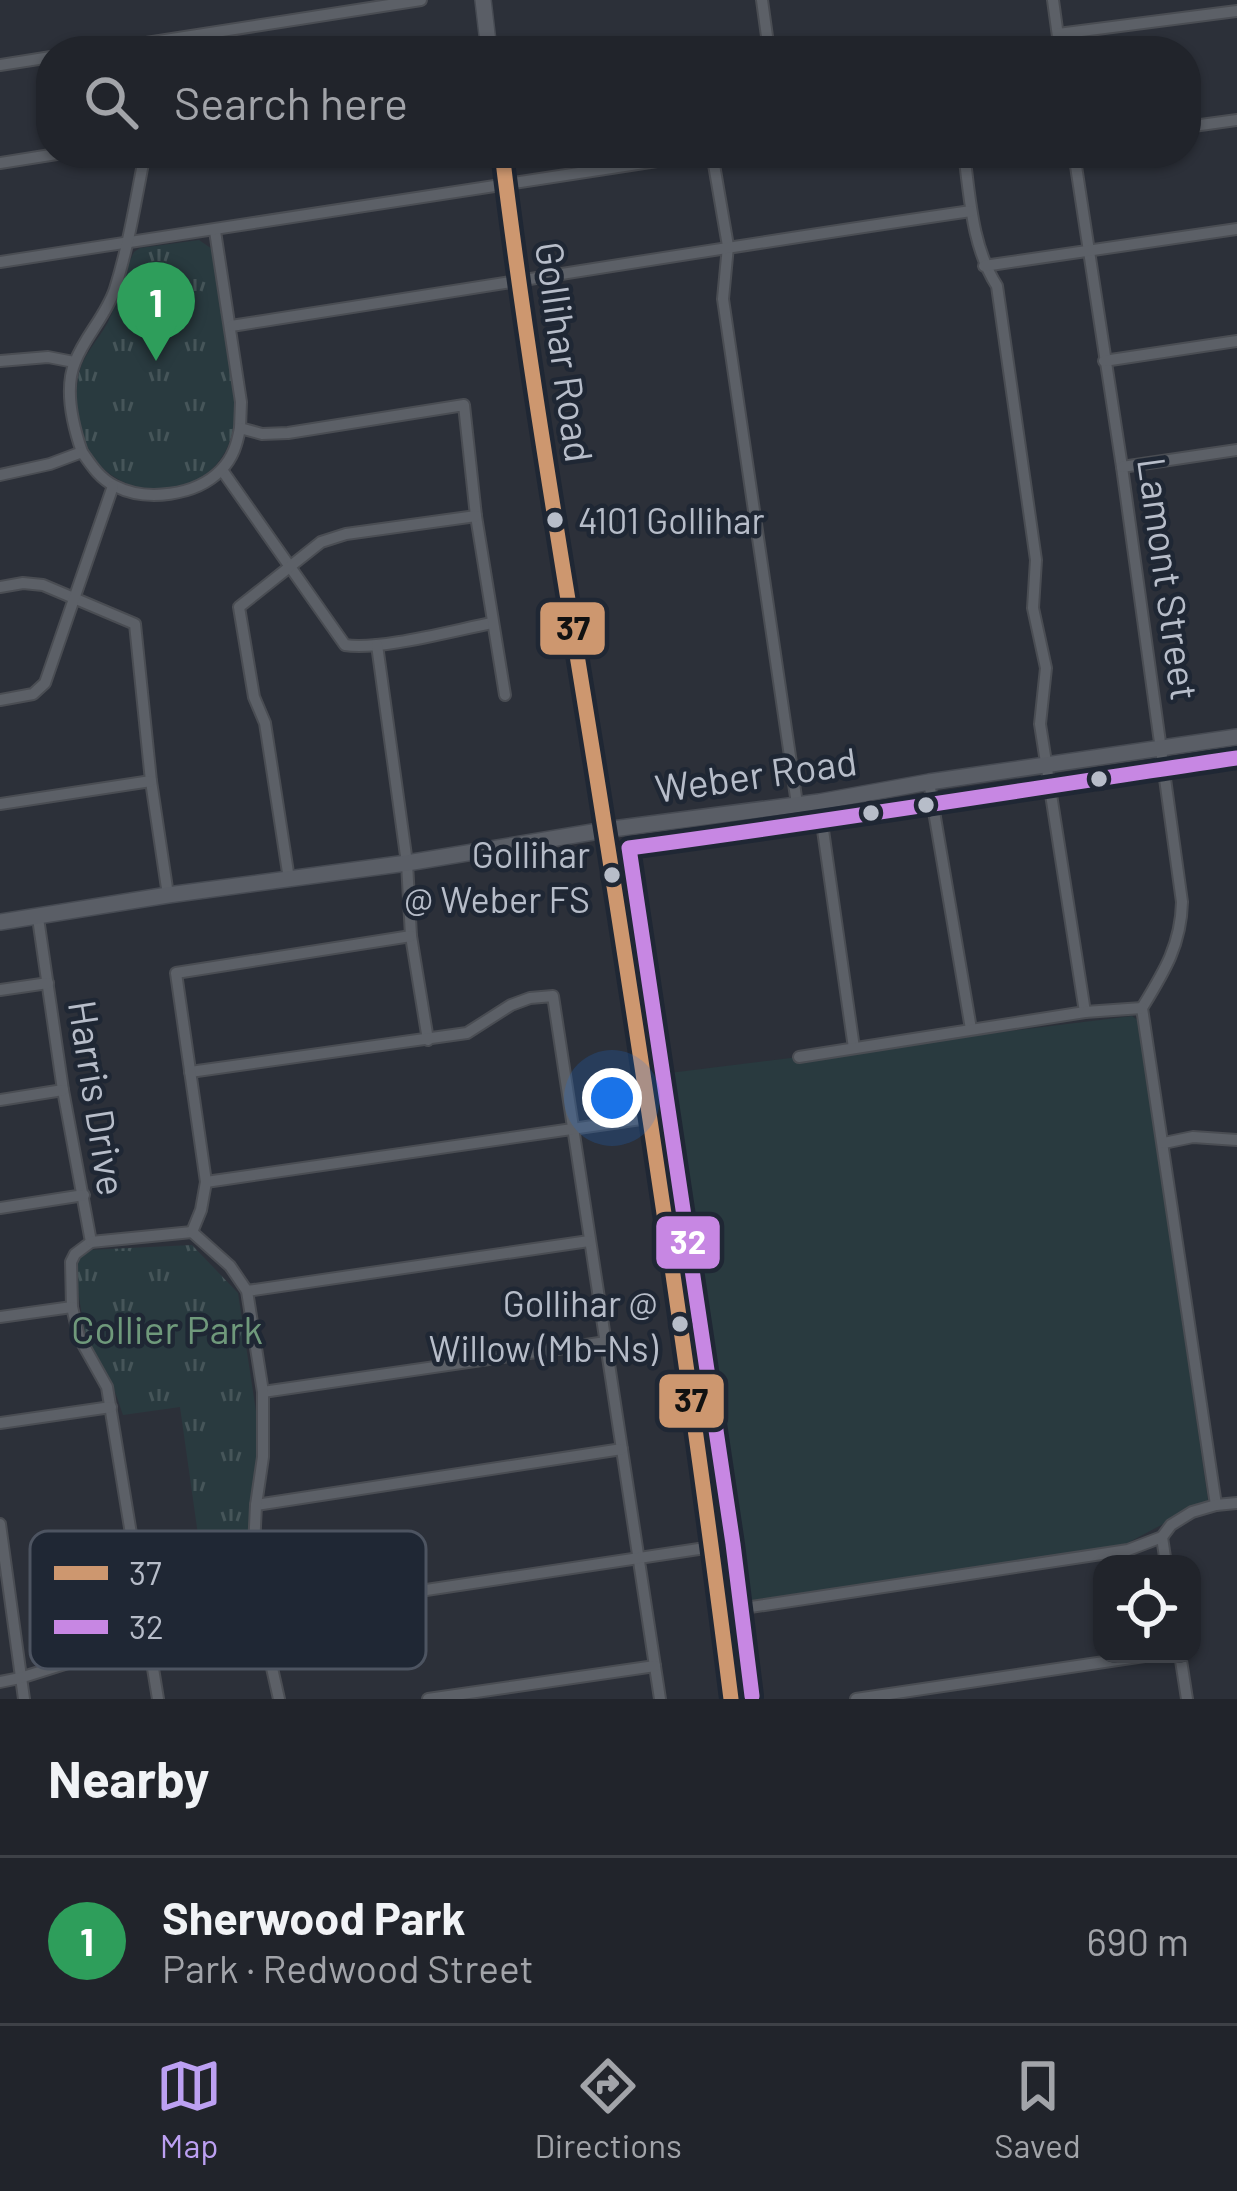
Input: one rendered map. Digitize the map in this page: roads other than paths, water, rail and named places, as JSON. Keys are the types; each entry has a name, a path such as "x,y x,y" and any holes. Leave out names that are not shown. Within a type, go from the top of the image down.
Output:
{"main road":[{"path":"483,0 487,36"},
{"name":"Gollihar Road","path":"504,168 731,1699"},
{"name":"Weber Road","path":"0,922 1237,737"}],"street":[{"path":"204,36 421,0"},
{"path":"762,0 767,36"},
{"path":"1053,0 1058,34 1237,11"},
{"path":"0,65 36,59"},
{"path":"1201,125 1237,119"},
{"path":"0,163 36,157"},
{"path":"142,168 112,296 74,362 70,396 82,452 113,486 134,493 170,494 206,482 222,470 236,448 242,402 215,230"},
{"path":"0,262 615,168"},
{"path":"714,168 728,246 723,299 797,804"},
{"path":"966,168 984,266 997,286 1036,560 1034,608 1046,668 1040,724 1085,1012"},
{"name":"Lamont Street","path":"1076,168 1182,902 1181,931 1142,1008"},
{"path":"231,326 971,211"},
{"path":"984,266 1237,230"},
{"path":"1104,361 1237,341"},
{"path":"0,361 48,357 74,362"},
{"path":"240,428 262,434 288,433 464,405 476,516 505,695"},
{"path":"1122,467 1237,450"},
{"path":"0,475 82,452"},
{"path":"222,470 346,645 377,645 492,623"},
{"path":"0,700 33,694 45,683 113,486"},
{"path":"289,879 265,723 254,697 239,607 321,542 346,534 476,516"},
{"path":"0,587 43,585 135,623 168,895"},
{"path":"377,645 428,1040"},
{"path":"0,804 151,781"},
{"path":"928,782 971,1029"},
{"path":"819,802 854,1048"},
{"name":"Harris Drive","path":"38,918 91,1242 71,1262 72,1307 86,1355 107,1387 131,1531"},
{"path":"192,1232 206,1182 176,973 411,936"},
{"path":"0,990 48,983"},
{"path":"190,1072 467,1033 511,1005 553,996 660,1699"},
{"path":"799,1057 1085,1012 1142,1008 1216,1504"},
{"path":"0,1100 63,1090"},
{"path":"206,1182 648,1118"},
{"path":"1164,1143 1192,1136 1237,1140"},
{"path":"0,1208 84,1195"},
{"path":"91,1242 192,1232 248,1291 263,1392 263,1457 255,1531"},
{"path":"248,1291 589,1241"},
{"path":"0,1318 72,1307"},
{"path":"263,1392 606,1342"},
{"path":"0,1423 111,1406"},
{"path":"256,1505 622,1449"},
{"path":"718,1612 1128,1550 1162,1537 1182,1518 1216,1504 1237,1503"},
{"path":"0,1524 24,1699"},
{"path":"1162,1537 1165,1555"},
{"path":"426,1590 712,1547"},
{"path":"856,1699 1098,1663"},
{"path":"1181,1663 1187,1699"},
{"path":"428,1699 655,1666"},
{"path":"0,1682 49,1669"},
{"name":"Harris Drive","path":"153,1669 158,1699"},
{"path":"272,1669 279,1699"}],"place":[{"name":"Sherwood Park","path":"156,361"},
{"name":"4101 Gollihar","path":"555,520"},
{"name":"Gollihar @ Weber FS","path":"612,875"},
{"name":"Gollihar @ Willow (Mb-Ns)","path":"680,1324"}],"park label":[{"name":"Collier Park","path":"167,1330"}]}
